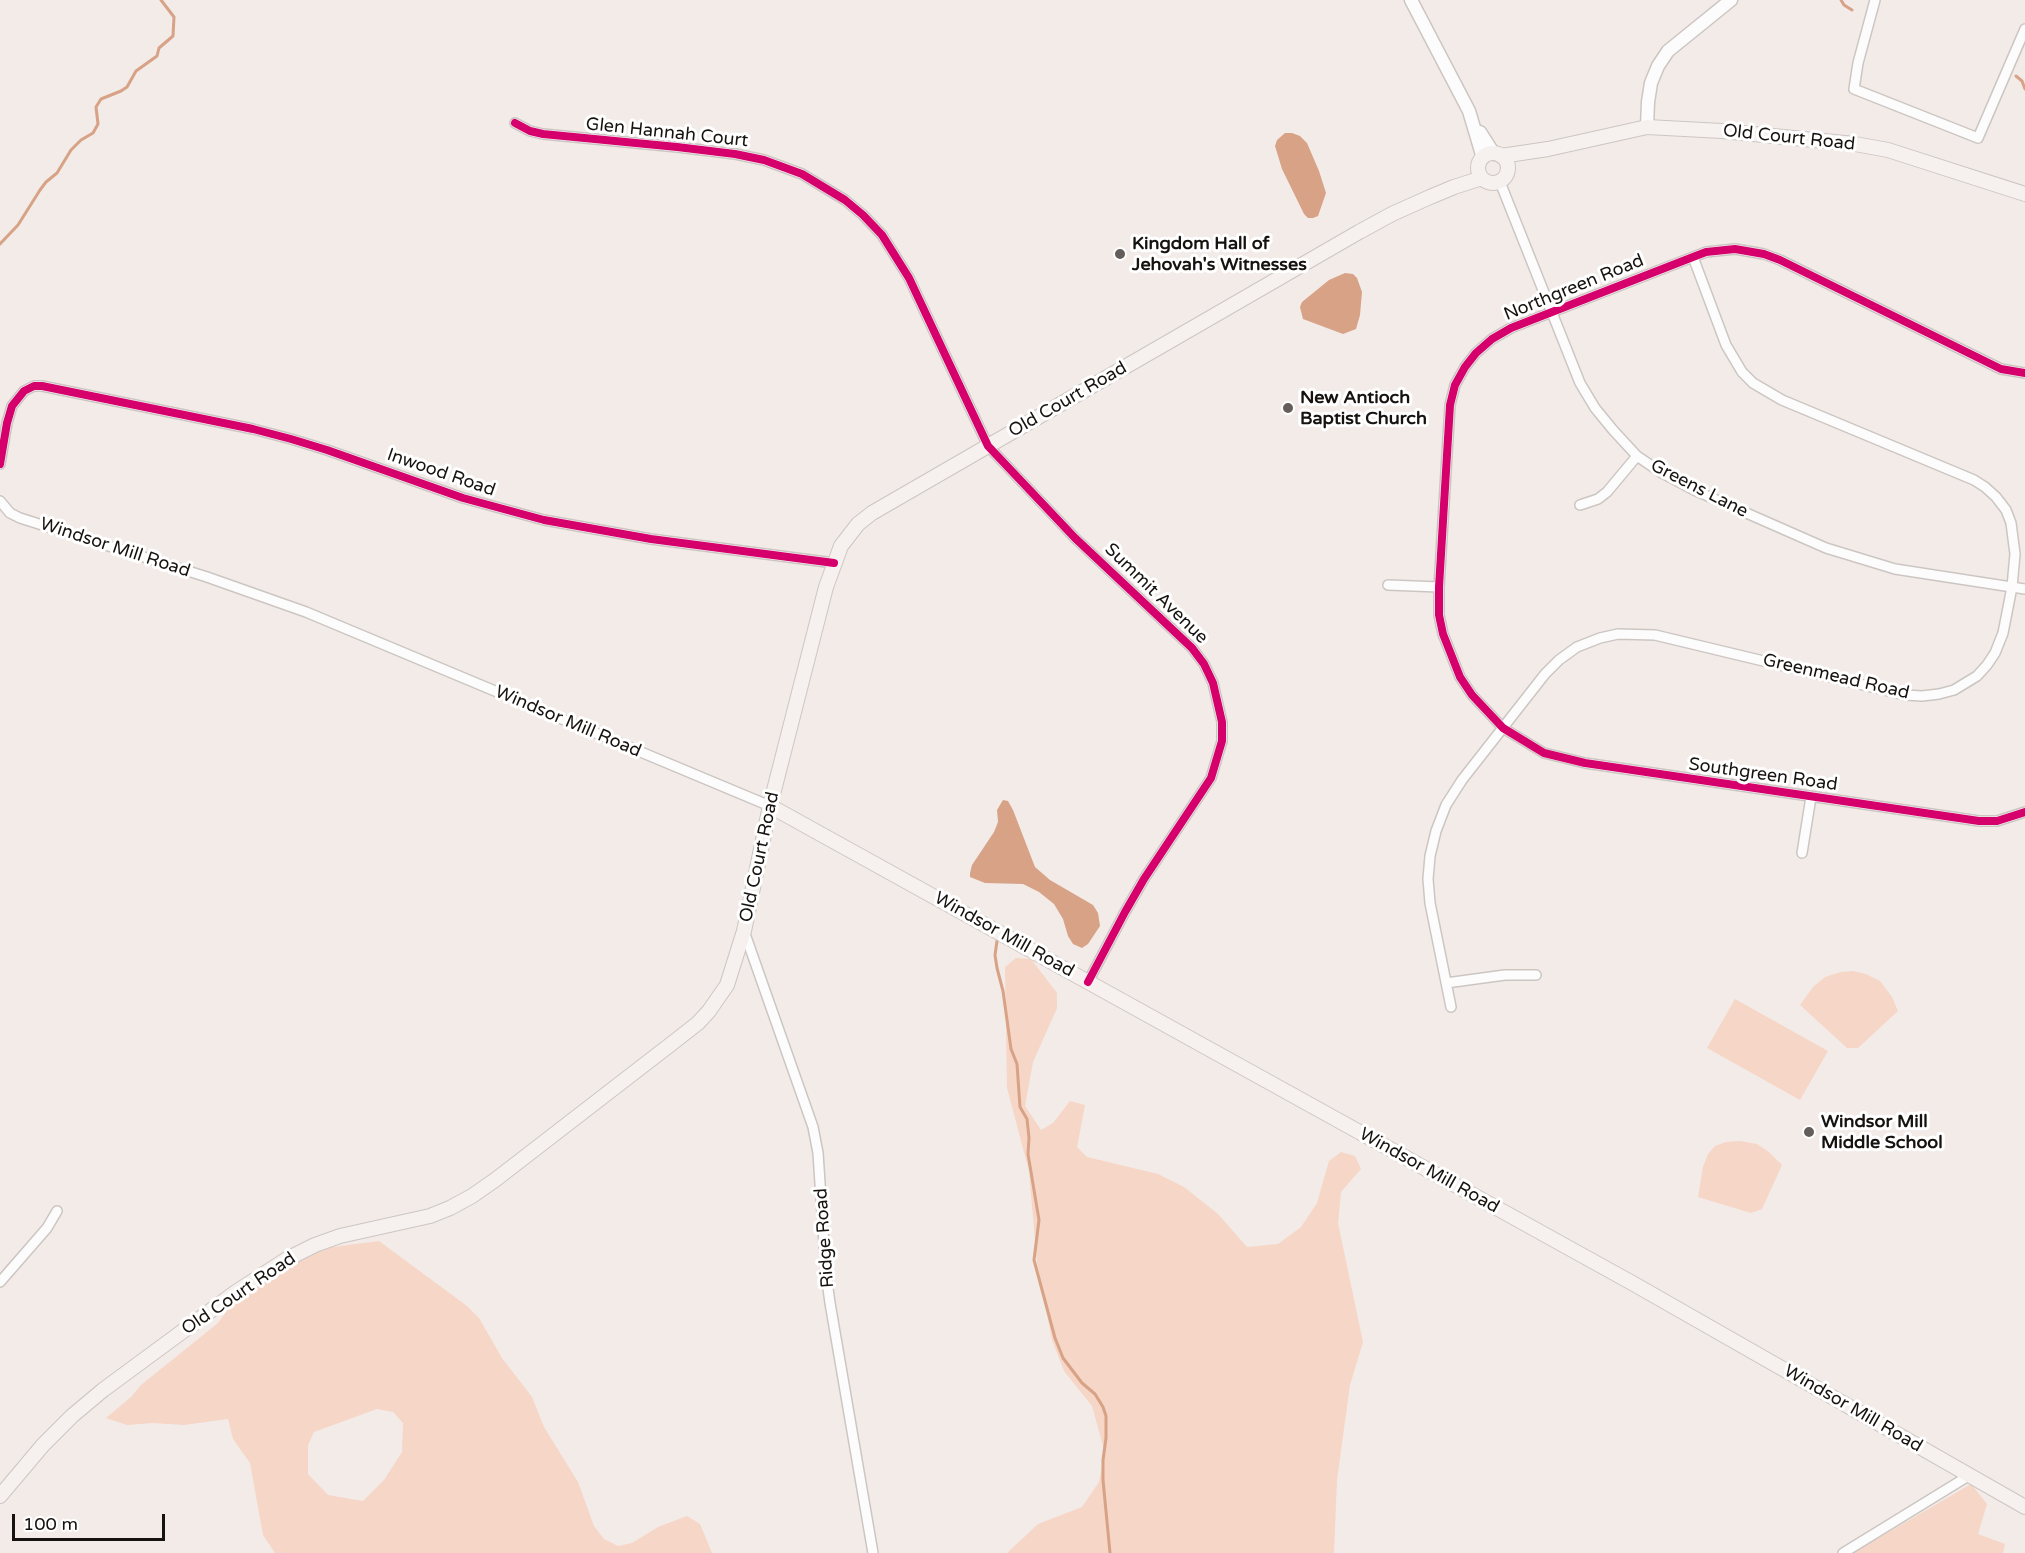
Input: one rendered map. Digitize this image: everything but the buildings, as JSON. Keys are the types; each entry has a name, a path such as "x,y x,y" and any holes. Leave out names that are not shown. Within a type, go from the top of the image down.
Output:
{"main road":[{"name":"Old Court Road","path":"0,1496 43,1445 72,1416 103,1390 261,1275 296,1254 340,1236 430,1216 450,1208 495,1180 698,1023 727,985 744,931 770,807 834,563 841,546 858,524 872,513 1376,223 1454,187 1491,163 1647,127 1722,131 1855,144 1915,158 1991,185 2025,194"},
{"path":"1491,163 1491,183 1500,182"},
{"name":"Windsor Mill Road","path":"770,807 1634,1284 2025,1507"}],"street":[{"path":"1411,0 1473,120 1491,163"},
{"path":"1647,127 1651,83 1658,66 1668,51 1731,0"},
{"path":"1875,0 1858,63 1854,89 1978,138 2025,29"},
{"name":"Glen Hannah Court","path":"515,123 530,131 543,134 677,147 764,160 802,174 845,200 882,235 909,278 988,446"},
{"name":"Greens Lane","path":"1500,182 1580,383 1612,430 1637,456 1694,490 1826,548 1895,569 2025,589"},
{"name":"Northgreen Road","path":"1503,728 1472,695 1452,659 1443,634 1440,615 1450,405 1455,386 1465,367 1476,352 1492,339 1510,328 1693,257 1713,251 1735,249 1764,254 1780,260 2001,369 2025,373"},
{"name":"Greenmead Road","path":"1450,1008 1430,903 1428,879 1430,856 1436,831 1446,806 1462,780 1545,674 1577,647 1618,634 1655,635 1905,695 1939,694 1967,683 1988,665 2003,633 2012,587 2015,554 2014,537 2006,510 1996,497 1974,480 1782,400 1753,383 1742,372 1726,345 1693,257"},
{"name":"Inwood Road","path":"0,464 12,406 24,391 34,386 42,386 253,429 291,439 463,498 544,520 651,539 834,563"},
{"name":"Summit Avenue","path":"988,446 1075,538 1192,648 1204,664 1213,683 1218,702 1222,741 1211,778 1144,879 1088,981"},
{"path":"1580,505 1598,499 1607,492 1637,456"},
{"name":"Windsor Mill Road","path":"0,501 10,513 21,518 207,577 306,612 770,807"},
{"path":"1388,585 1440,587"},
{"name":"Southgreen Road","path":"1503,728 1544,753 1563,758 1979,821 1997,820 2025,812"},
{"path":"1802,853 1811,797"},
{"name":"Ridge Road","path":"744,931 813,1127 818,1153 830,1303 873,1553"},
{"path":"1446,983 1505,975 1536,975"},
{"path":"0,1282 47,1228 57,1211"},
{"path":"1843,1553 1970,1475"}],"shaded area":[{"path":"1285,133 1300,136 1307,143 1319,171 1326,193 1318,216 1313,218 1308,218 1304,214 1282,169 1275,146 1277,140"},
{"path":"1345,273 1353,274 1357,278 1362,292 1356,329 1343,334 1303,319 1300,307 1302,302 1329,280"},
{"path":"1003,800 1008,801 1013,810 1035,867 1050,880 1093,905 1098,913 1100,926 1088,944 1082,948 1073,944 1054,904 1039,892 1023,884 985,883 970,877 972,865 994,832 998,822 997,810"},
{"path":"1016,958 1031,959 1057,993 1057,1008 1033,1062 1025,1106 1041,1130 1053,1123 1070,1101 1085,1105 1077,1147 1087,1157 1158,1174 1184,1187 1218,1214 1247,1247 1278,1244 1301,1227 1317,1203 1329,1161 1341,1152 1355,1156 1361,1169 1341,1192 1338,1223 1363,1342 1350,1385 1337,1480 1334,1553 1007,1553 1038,1524 1082,1507 1099,1482 1105,1453 1092,1406 1064,1371 1052,1340 1037,1263 1029,1171 1007,1088 1005,967"},
{"path":"1853,971 1880,981 1892,997 1898,1011 1858,1048 1847,1048 1800,1005 1813,987 1825,977"},
{"path":"1735,999 1828,1051 1800,1100 1707,1048"},
{"path":"1740,1141 1757,1144 1782,1165 1762,1209 1751,1213 1698,1197 1703,1167 1708,1154 1715,1146"},
{"path":"379,1241 467,1306 479,1318 502,1358 532,1397 544,1427 578,1482 594,1526 604,1539 618,1546 632,1543 658,1527 687,1516 700,1524 712,1553 275,1553 263,1535 250,1463 233,1439 228,1419 184,1425 153,1423 127,1425 106,1418 131,1397 141,1385 218,1323 249,1285 333,1247","holes":["377,1409 393,1412 403,1423 402,1452 384,1480 363,1501 328,1495 308,1474 308,1445 314,1432"]},
{"path":"1971,1484 1987,1504 1978,1534 2005,1544 2003,1553 1853,1553"}],"waterway":[{"path":"0,244 18,225 40,190 57,173 71,150 93,133 98,124 96,107 101,99 127,87 136,71 157,56 159,48 173,36 174,17 161,0"},
{"path":"1841,0 1852,10"},
{"path":"2016,76 2022,81 2025,89"},
{"path":"997,941 995,955 1003,991 1011,1049 1017,1064 1020,1107 1027,1119 1028,1154 1039,1220 1034,1260 1055,1338 1063,1358 1082,1383 1095,1394 1106,1416 1103,1480 1110,1553"}],"cycle path":[{"path":"515,123 530,131 543,134 677,147 764,160 802,174 845,200 882,235 909,278 988,446 1075,538 1192,648 1204,664 1213,683 1222,722 1222,741 1211,778 1144,879 1088,982"},
{"path":"2025,373 2001,369 1780,260 1764,254 1735,249 1706,252 1511,328 1492,339 1476,353 1455,385 1450,405 1439,587 1439,615 1443,634 1460,677 1472,695 1503,728 1544,753 1585,763 1979,821 1997,821 2025,812"},
{"path":"0,464 12,406 24,391 34,386 42,386 253,429 291,439 463,498 544,520 651,539 834,563"}],"place":[{"name":"Kingdom Hall of Jehovah's Witnesses","path":"1120,254"},
{"name":"New Antioch Baptist Church","path":"1288,408"},
{"name":"Windsor Mill Middle School","path":"1809,1132"}]}
